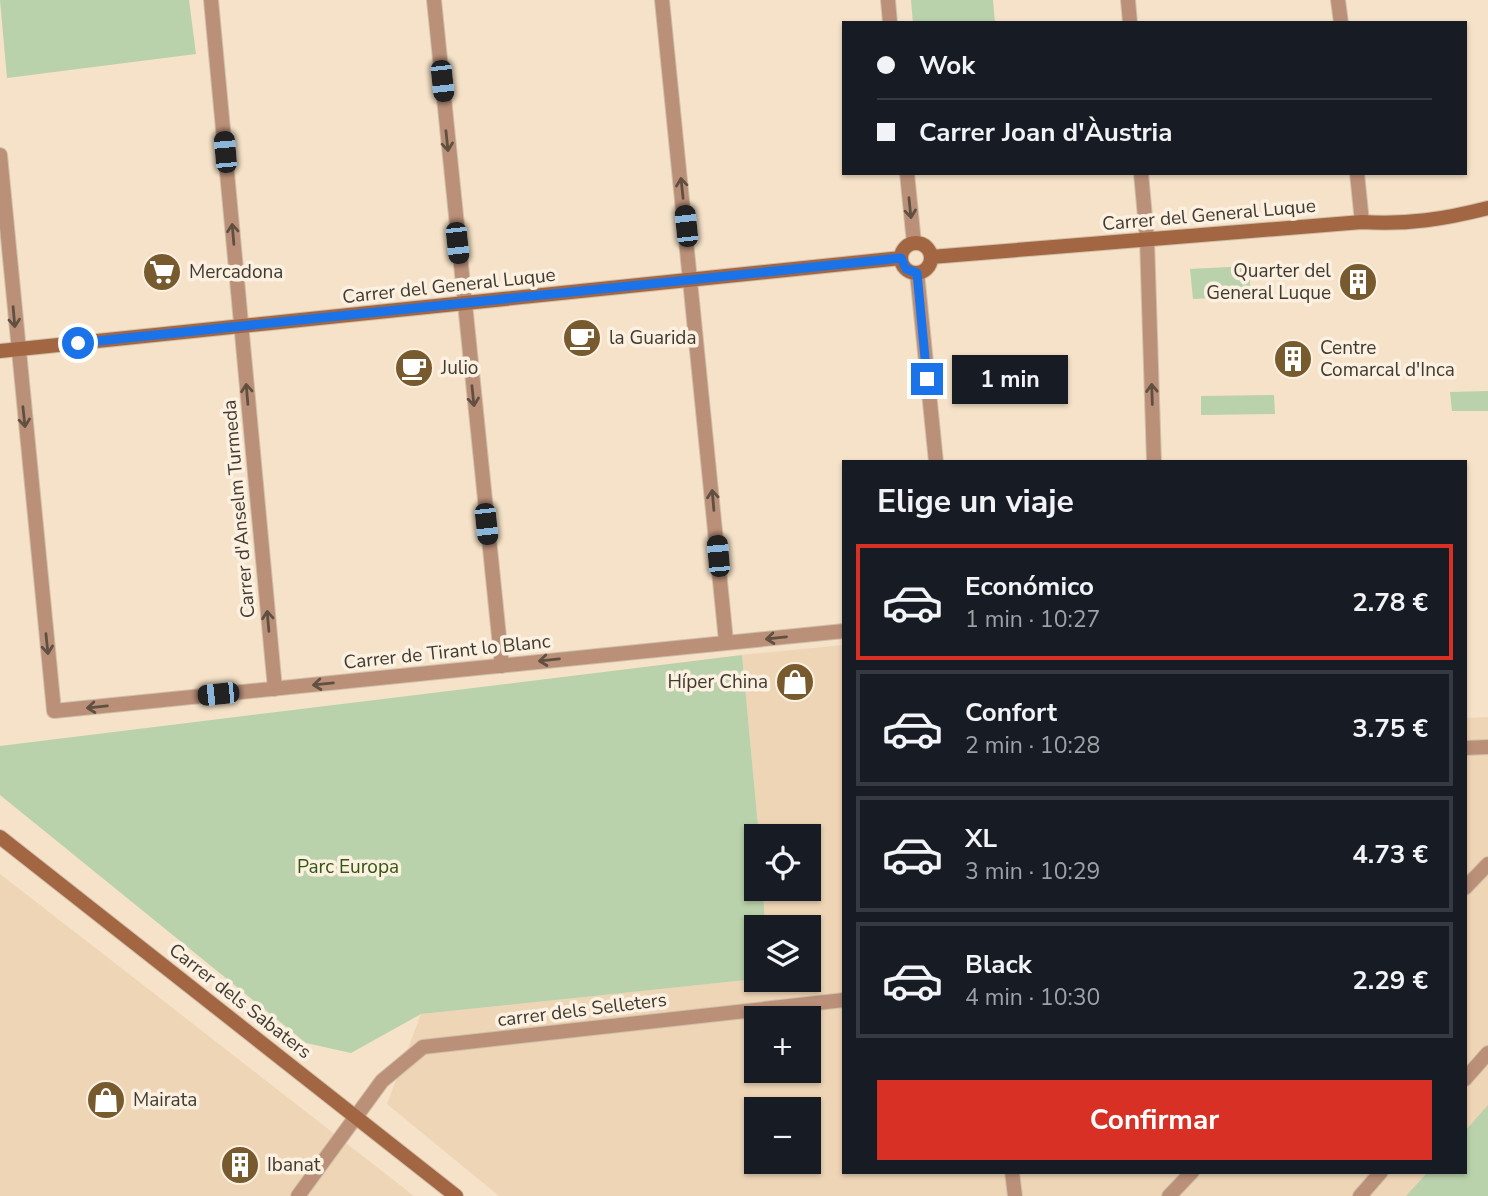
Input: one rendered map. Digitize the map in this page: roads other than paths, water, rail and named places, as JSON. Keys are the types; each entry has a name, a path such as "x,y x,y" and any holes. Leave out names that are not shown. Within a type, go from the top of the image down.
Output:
{"main road":[{"name":"Carrer del General Luque","path":"931,257 1362,222 1399,225 1441,220 1488,208"},
{"path":"914,243 925,246 931,257 927,268 917,273 906,269 901,258 904,248 914,243"},
{"name":"Carrer del General Luque","path":"0,351 901,258"},
{"name":"Carrer dels Sabaters","path":"0,837 456,1196"}],"street":[{"name":"Carrer d'Anselm Turmeda","path":"211,0 275,689"},
{"path":"434,0 502,666"},
{"path":"662,0 726,641"},
{"path":"888,0 890,21"},
{"path":"1128,0 1130,21"},
{"path":"1338,0 1341,21"},
{"path":"0,155 18,349"},
{"path":"907,175 914,243"},
{"path":"1141,175 1147,239 1154,460"},
{"path":"1357,175 1362,222"},
{"path":"917,273 936,460"},
{"name":"Carrer de Tirant lo Blanc","path":"18,349 54,711 842,631"},
{"path":"1467,748 1488,747"},
{"path":"1467,886 1488,864"},
{"name":"carrer dels Selleters","path":"298,1196 383,1081 423,1048 842,1000"},
{"path":"1467,1077 1488,1053"},
{"path":"1012,1174 1015,1196"},
{"path":"1169,1196 1190,1174"},
{"path":"1360,1196 1379,1174"}],"place":[{"name":"Mercadona","path":"162,272"},
{"name":"Quarter del General Luque","path":"1358,282"},
{"name":"la Guarida","path":"582,338"},
{"name":"Centre Comarcal d'Inca","path":"1293,359"},
{"name":"Julio","path":"414,368"},
{"name":"Híper China","path":"795,682"},
{"name":"Mairata","path":"106,1100"},
{"name":"Ibanat","path":"240,1165"}],"park label":[{"name":"Parc Europa","path":"348,867"}]}
